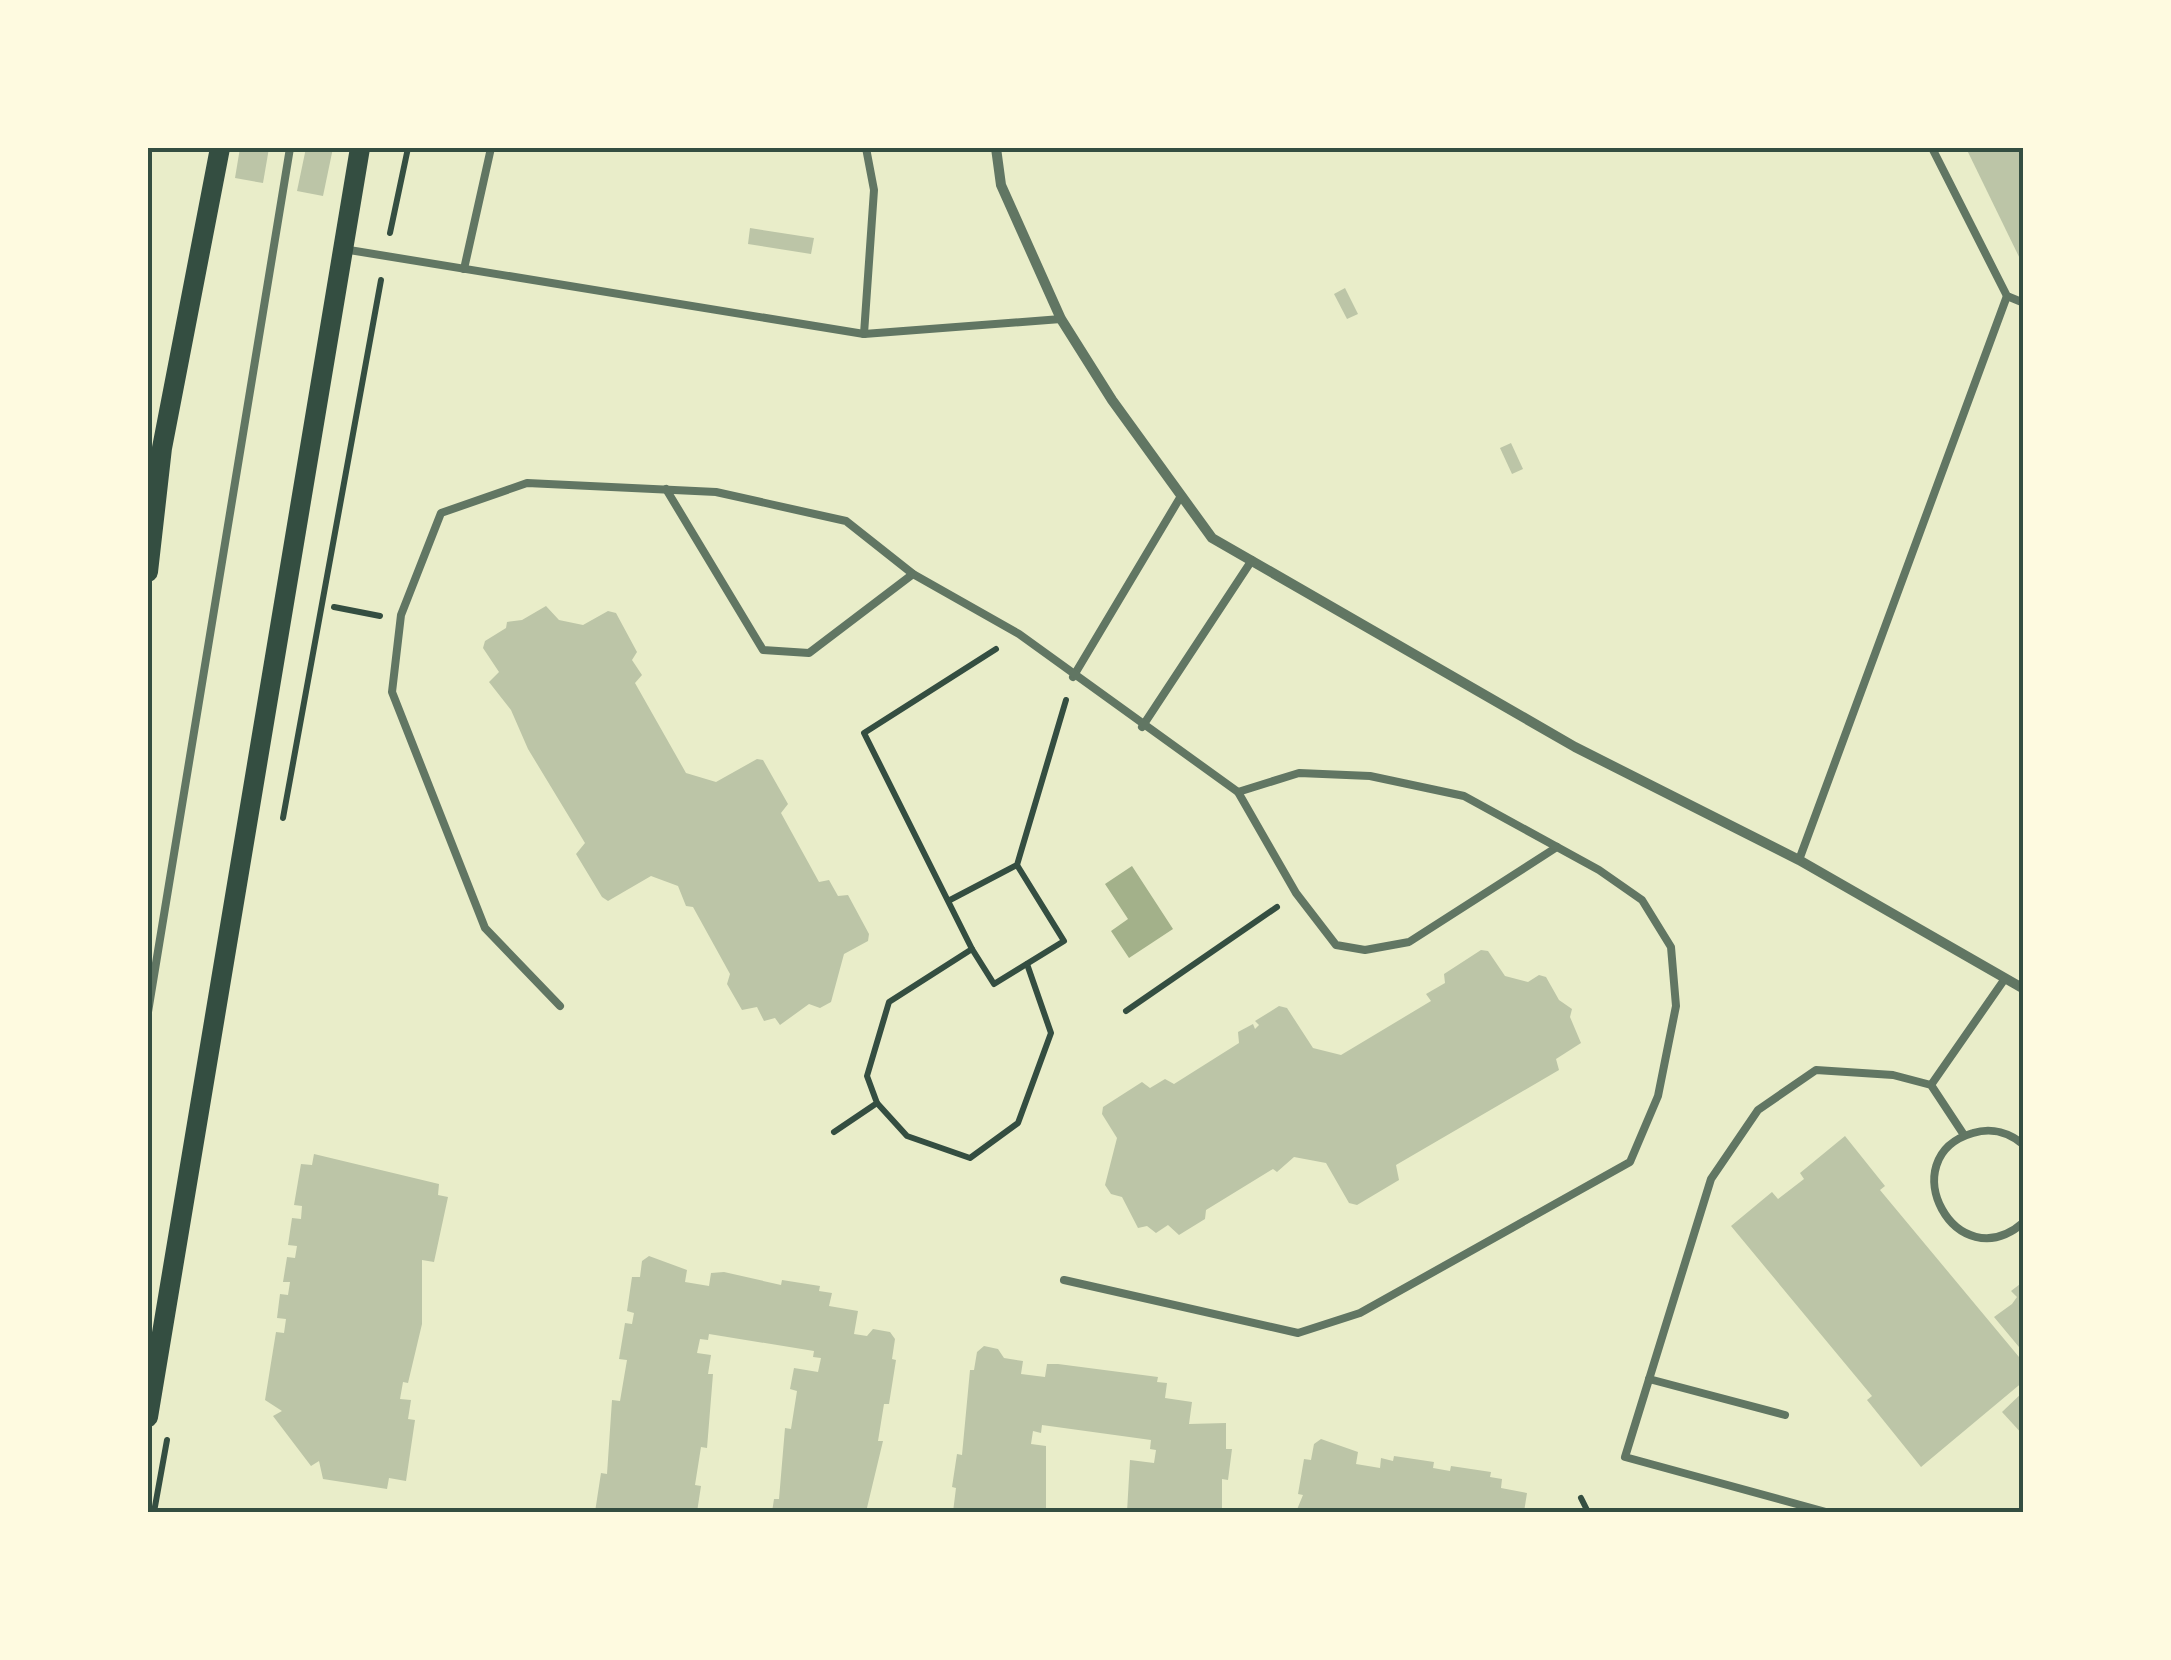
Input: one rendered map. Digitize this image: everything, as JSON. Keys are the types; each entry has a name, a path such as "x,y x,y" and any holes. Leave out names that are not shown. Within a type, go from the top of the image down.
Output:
{"main road":[{"path":"148,568 162,448 220,148"},
{"path":"148,1417 340,249 360,148"}],"street":[{"path":"996,148 1001,185 1061,319 1112,400 1212,538 1575,747 1799,860 2024,989"}],"lane":[{"path":"148,1012 290,148"},
{"path":"464,268 491,148"},
{"path":"864,334 874,190 866,148"},
{"path":"1932,148 2007,296 2024,303"},
{"path":"340,249 864,334 1061,319"},
{"path":"1799,860 2007,296"},
{"path":"560,1006 485,928 392,692 401,616 441,513 527,483 716,492 846,521 913,574 1020,634 1142,727 1238,792 1296,894 1336,945 1365,950 1409,942 1557,847"},
{"path":"666,489 763,650 809,653 913,574"},
{"path":"1073,676 1181,496"},
{"path":"1142,727 1252,560"},
{"path":"1064,1280 1298,1333 1360,1314 1630,1162 1658,1096 1676,1006 1672,948 1642,900 1464,796 1370,776 1299,773 1238,792"},
{"path":"1932,1084 2004,980"},
{"path":"1826,1512 1625,1457 1711,1179 1758,1110 1816,1070 1893,1075 1932,1084 1964,1135"},
{"path":"2024,1145 2000,1132 1964,1135 1950,1145 1934,1175 1940,1209 1964,1232 1981,1238 1999,1236 2024,1222"},
{"path":"1649,1378 1785,1415"}],"path":[{"path":"282,820 408,148"},
{"path":"334,607 381,616"},
{"path":"1018,865 1064,941 994,984 972,949 864,734 1020,634"},
{"path":"950,900 1018,865 1073,676"},
{"path":"1126,1011 1296,894"},
{"path":"972,949 889,1002 868,1076 878,1103 907,1136 970,1158 1018,1123 1051,1034 1027,964"},
{"path":"834,1132 878,1103"},
{"path":"154,1512 168,1436"},
{"path":"1581,1498 1588,1512"}],"shaded area":[{"path":"1132,866 1173,929 1129,958 1111,931 1128,919 1105,884"}],"building":[{"path":"240,148 269,148 263,183 235,178"},
{"path":"306,148 333,148 323,196 297,191"},
{"path":"1966,148 2024,148 2024,267"},
{"path":"750,228 814,238 811,254 748,244"},
{"path":"1345,288 1358,314 1347,319 1334,294"},
{"path":"1511,443 1523,469 1512,474 1500,448"},
{"path":"546,606 559,620 583,625 608,611 616,613 637,652 632,660 642,675 635,683 686,773 716,782 757,759 763,760 788,804 781,813 819,882 829,880 838,896 848,895 869,934 868,941 844,954 831,1002 820,1008 809,1004 780,1025 775,1018 764,1021 757,1007 742,1010 727,984 730,974 693,907 686,906 678,886 651,876 608,901 602,897 576,854 585,843 528,749 511,710 489,682 499,672 483,648 485,641 506,628 507,622 522,620"},
{"path":"1481,950 1488,951 1505,976 1528,982 1539,975 1546,977 1559,1000 1572,1009 1570,1017 1581,1043 1556,1059 1559,1070 1396,1165 1399,1180 1357,1205 1349,1203 1326,1163 1294,1157 1277,1172 1273,1169 1206,1210 1205,1219 1179,1235 1168,1225 1156,1233 1147,1226 1138,1228 1122,1197 1111,1194 1105,1185 1117,1138 1102,1114 1103,1107 1142,1082 1150,1088 1165,1079 1174,1084 1239,1043 1238,1032 1253,1024 1255,1029 1259,1025 1255,1021 1279,1006 1287,1008 1313,1048 1341,1055 1431,1001 1426,994 1445,983 1444,974"},
{"path":"1845,1136 1885,1186 1880,1190 2024,1363 2024,1381 1921,1467 1867,1400 1872,1396 1731,1226 1772,1192 1778,1199 1804,1179 1800,1173"},
{"path":"314,1154 439,1184 438,1195 448,1197 434,1262 422,1260 422,1324 408,1383 403,1382 400,1399 411,1400 408,1419 415,1420 406,1481 389,1478 387,1489 323,1479 319,1461 311,1466 273,1416 282,1411 265,1400 276,1332 284,1333 286,1319 277,1318 280,1294 288,1295 290,1282 283,1282 287,1257 295,1258 297,1246 288,1245 292,1218 301,1219 302,1206 294,1205 301,1164 312,1165"},
{"path":"649,1256 687,1270 685,1282 709,1286 711,1273 724,1272 781,1285 782,1280 820,1286 819,1291 832,1293 829,1306 858,1311 854,1334 867,1336 873,1329 890,1332 895,1339 892,1359 896,1360 889,1404 884,1404 878,1441 883,1441 866,1512 772,1512 774,1499 779,1499 785,1428 791,1429 797,1391 790,1389 794,1368 818,1372 821,1358 813,1357 814,1351 709,1334 708,1340 700,1339 697,1353 711,1355 708,1374 713,1374 707,1448 701,1447 695,1485 701,1486 697,1512 595,1512 601,1473 607,1474 612,1400 620,1401 627,1360 619,1359 625,1323 632,1324 634,1313 627,1311 632,1277 640,1277 642,1261"},
{"path":"2024,1281 2024,1353 1994,1317 2012,1304 2017,1297 2011,1291"},
{"path":"984,1346 998,1349 1004,1358 1023,1361 1021,1374 1045,1377 1047,1364 1058,1364 1158,1377 1157,1382 1167,1383 1165,1398 1192,1402 1189,1424 1226,1423 1226,1449 1232,1449 1228,1480 1222,1479 1222,1512 1127,1512 1130,1460 1154,1463 1156,1450 1150,1449 1151,1440 1042,1425 1041,1433 1033,1431 1031,1444 1046,1446 1046,1512 953,1512 956,1488 952,1487 957,1454 962,1455 970,1370 974,1370 977,1352"},
{"path":"2024,1391 2024,1436 2002,1412"},
{"path":"1321,1439 1358,1452 1356,1464 1380,1468 1381,1458 1393,1461 1394,1456 1434,1462 1433,1468 1450,1471 1451,1466 1491,1472 1490,1477 1502,1479 1501,1488 1527,1493 1524,1512 1296,1512 1303,1495 1298,1494 1304,1459 1311,1460 1314,1444"}]}
